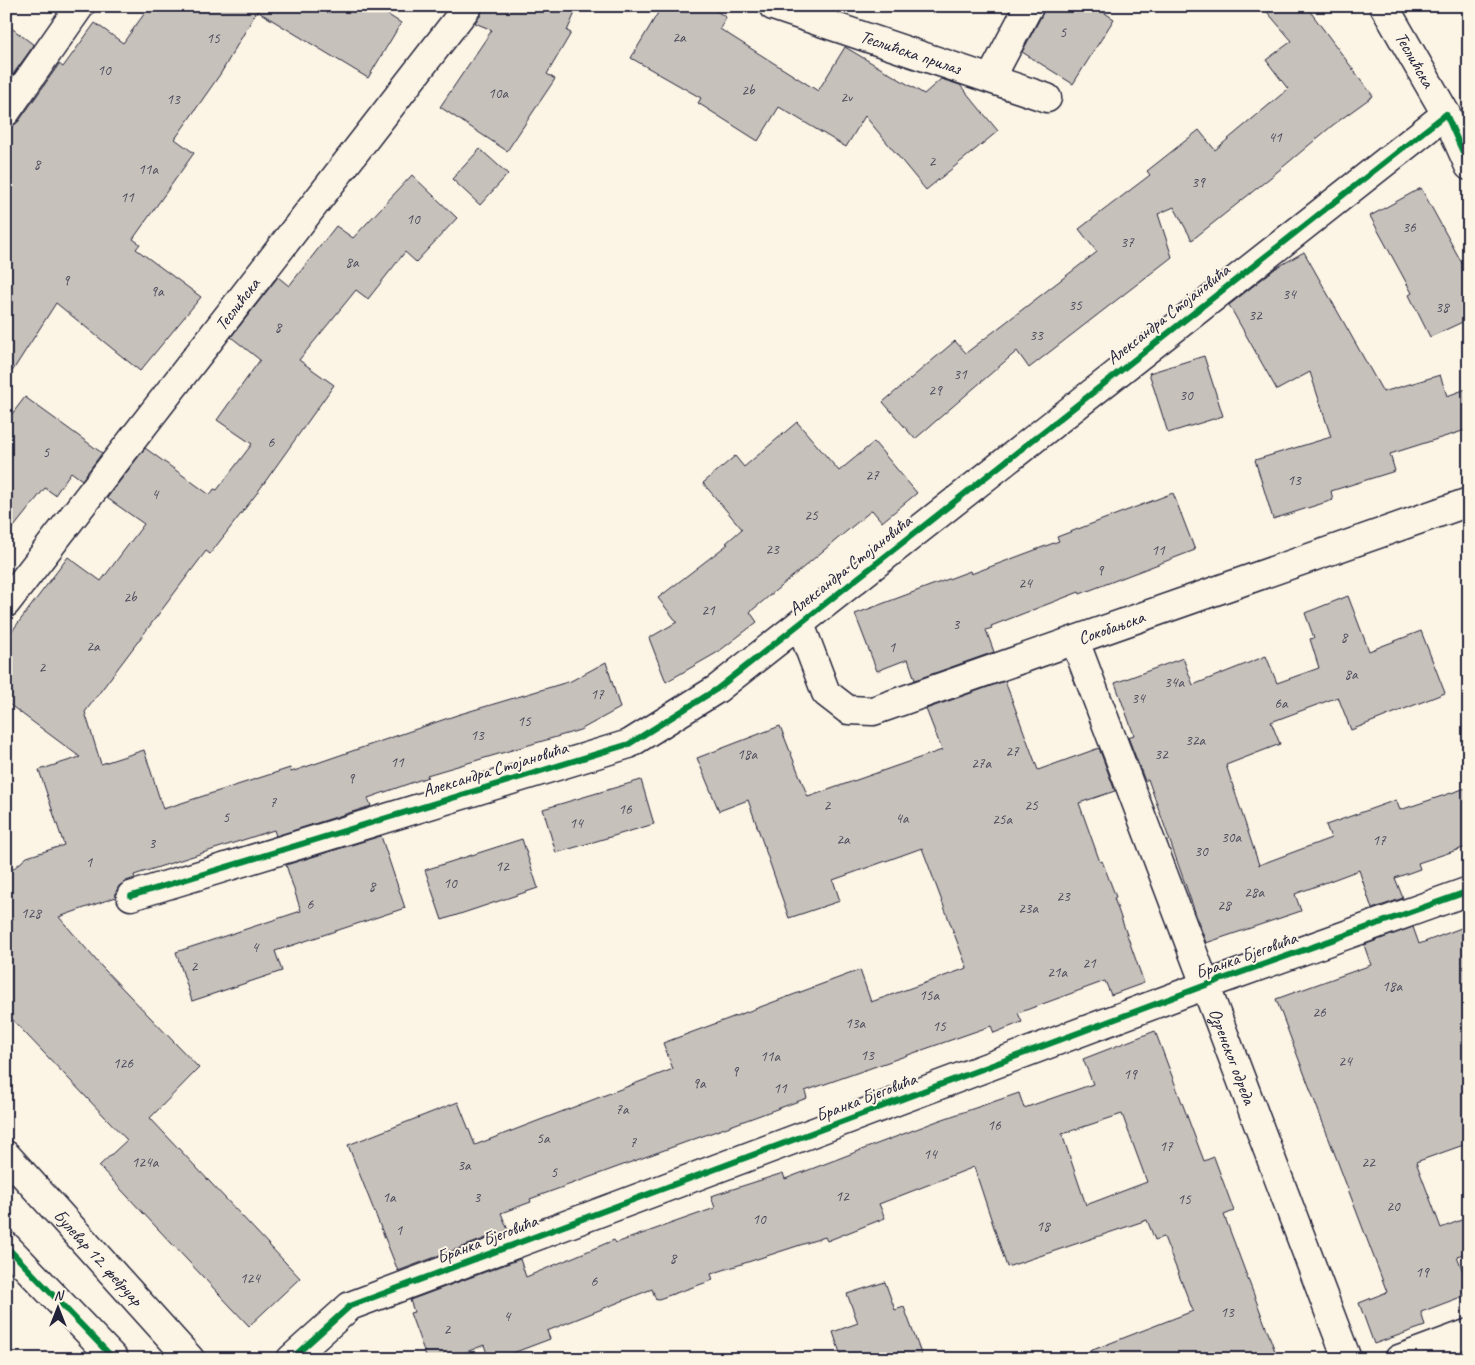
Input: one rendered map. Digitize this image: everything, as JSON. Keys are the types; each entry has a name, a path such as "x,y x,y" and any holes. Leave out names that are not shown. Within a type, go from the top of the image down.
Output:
{"street":[{"path":"6,112 80,6"},
{"name":"Теслићска","path":"6,603 468,6"},
{"name":"Теслићска прилаз","path":"773,6 1047,98"},
{"path":"990,78 1029,6"},
{"name":"Теслићска","path":"1384,6 1446,114"},
{"path":"1446,114 1469,166"},
{"name":"Александра Стојановића","path":"131,896 629,744 717,689 1446,114"},
{"name":"Сокобањска","path":"800,624 826,693 848,710 873,712 1469,502"},
{"name":"Озренског одреда","path":"1075,640 1347,1359"},
{"name":"Бранка Бјеговића","path":"291,1359 350,1306 1206,985 1469,891"},
{"name":"Булевар 12. фебруар","path":"6,1155 190,1359"},
{"path":"6,1246 114,1359"},
{"path":"1399,1359 1469,1333"}],"building":[{"path":"150,6 374,6 401,23 368,78 257,11 221,73 175,139 194,153 133,239 140,244 136,249 201,297 140,371 56,303 6,381 6,127 13,126 19,121 59,64 63,67 95,23 123,43"},
{"path":"483,6 578,6 567,31 571,33 547,74 555,79 507,151 440,107 492,30 475,23 481,15"},
{"path":"662,6 708,6 726,17 720,29 818,91 845,47 924,94 941,79 960,85 998,131 926,190 865,116 846,147 779,107 758,141 698,103 701,98 631,58"},
{"path":"1044,6 1094,6 1114,19 1073,84 1022,52 1043,13"},
{"path":"1262,6 1306,6 1373,96 1333,125 1192,240 1174,207 1158,214 1172,257 1029,368 1017,351 915,439 883,402 955,341 966,353 1097,252 1079,229 1150,175 1147,171 1199,130 1215,150 1288,89 1266,60 1292,41"},
{"path":"6,24 34,45 6,84"},
{"path":"480,149 508,174 480,205 452,179"},
{"path":"412,175 457,218 416,262 405,252 368,299 356,290 299,360 334,385 257,493 210,554 206,551 85,712 101,764 144,750 163,809 290,768 291,772 457,715 571,681 606,662 620,708 580,730 427,775 428,777 368,798 371,806 276,836 274,830 134,875 135,878 119,886 116,897 59,917 101,966 199,1068 150,1118 300,1278 249,1326 99,1166 127,1140 6,1013 6,875 27,857 64,845 39,770 80,757 6,702 6,639 68,557 101,581 144,524 107,498 145,448 210,495 214,489 217,490 252,444 217,420 260,360 231,337 278,277 289,286 336,226 353,238"},
{"path":"1421,188 1469,276 1469,319 1430,337 1409,295 1412,293 1370,216"},
{"path":"1304,252 1383,392 1440,375 1447,396 1469,388 1469,429 1390,454 1395,471 1331,491 1333,500 1273,519 1255,460 1331,437 1310,372 1277,390 1229,305 1276,268"},
{"path":"1204,356 1223,416 1168,433 1149,373"},
{"path":"25,397 102,453 82,480 71,472 55,495 45,488 6,537 6,422"},
{"path":"797,422 839,471 874,442 917,493 882,522 872,510 750,612 757,622 718,652 666,682 649,638 677,622 658,598 728,544 726,543 742,529 703,483 735,456 744,467"},
{"path":"1173,493 1195,550 991,626 992,628 986,630 994,652 915,680 908,659 877,671 855,614 970,571 971,574 1059,541 1057,537"},
{"path":"1348,596 1369,651 1421,631 1445,693 1351,730 1338,697 1271,722 1280,744 1226,765 1259,865 1331,838 1326,825 1396,800 1400,810 1469,787 1469,846 1418,863 1420,869 1395,878 1403,898 1372,909 1359,870 1295,894 1301,911 1206,943 1148,779 1145,781 1128,737 1134,735 1115,683 1183,658 1193,685 1266,656 1277,683 1319,668 1310,639 1314,638 1305,613"},
{"path":"1005,681 1038,770 1099,748 1115,791 1079,803 1100,862 1102,861 1116,897 1114,898 1144,983 1111,995 1105,981 1018,1013 1022,1022 994,1033 991,1026 805,1091 807,1098 530,1199 531,1202 501,1213 508,1230 398,1271 348,1145 458,1102 475,1145 673,1069 663,1043 860,970 871,1002 967,968 922,848 833,880 840,901 789,918 748,800 719,811 697,758 780,726 808,797 942,750 926,709"},
{"path":"641,780 654,824 556,853 543,809"},
{"path":"381,836 405,908 275,951 282,971 192,1001 176,952 301,911 286,865"},
{"path":"522,839 538,888 442,920 425,870"},
{"path":"1469,925 1469,1143 1416,1162 1441,1228 1469,1217 1469,1252 1457,1256 1469,1287 1469,1294 1421,1312 1425,1326 1374,1344 1359,1303 1387,1292 1276,999 1371,965 1364,945 1413,927 1419,944"},
{"path":"1155,1031 1204,1161 1214,1157 1234,1211 1224,1215 1278,1359 1078,1359 1077,1356 1193,1311 1164,1237 1155,1240 1147,1220 1007,1267 974,1167 879,1204 885,1218 827,1241 825,1237 711,1274 713,1280 656,1300 652,1289 547,1331 550,1339 497,1359 489,1359 484,1345 449,1359 427,1359 410,1313 414,1312 410,1300 520,1259 526,1277 614,1240 616,1243 715,1208 711,1196 783,1173 785,1179 940,1120 1019,1093 1024,1108 1093,1084 1083,1059","holes":["1122,1114 1147,1182 1086,1205 1062,1134"]},
{"path":"885,1282 895,1310 904,1307 923,1359 842,1359 833,1332 858,1323 847,1294"}],"cycle path":[{"path":"131,896 629,744 717,689 1446,114 1469,166"},
{"path":"291,1359 350,1306 1206,985 1469,891"},
{"path":"6,1246 114,1359"}]}
